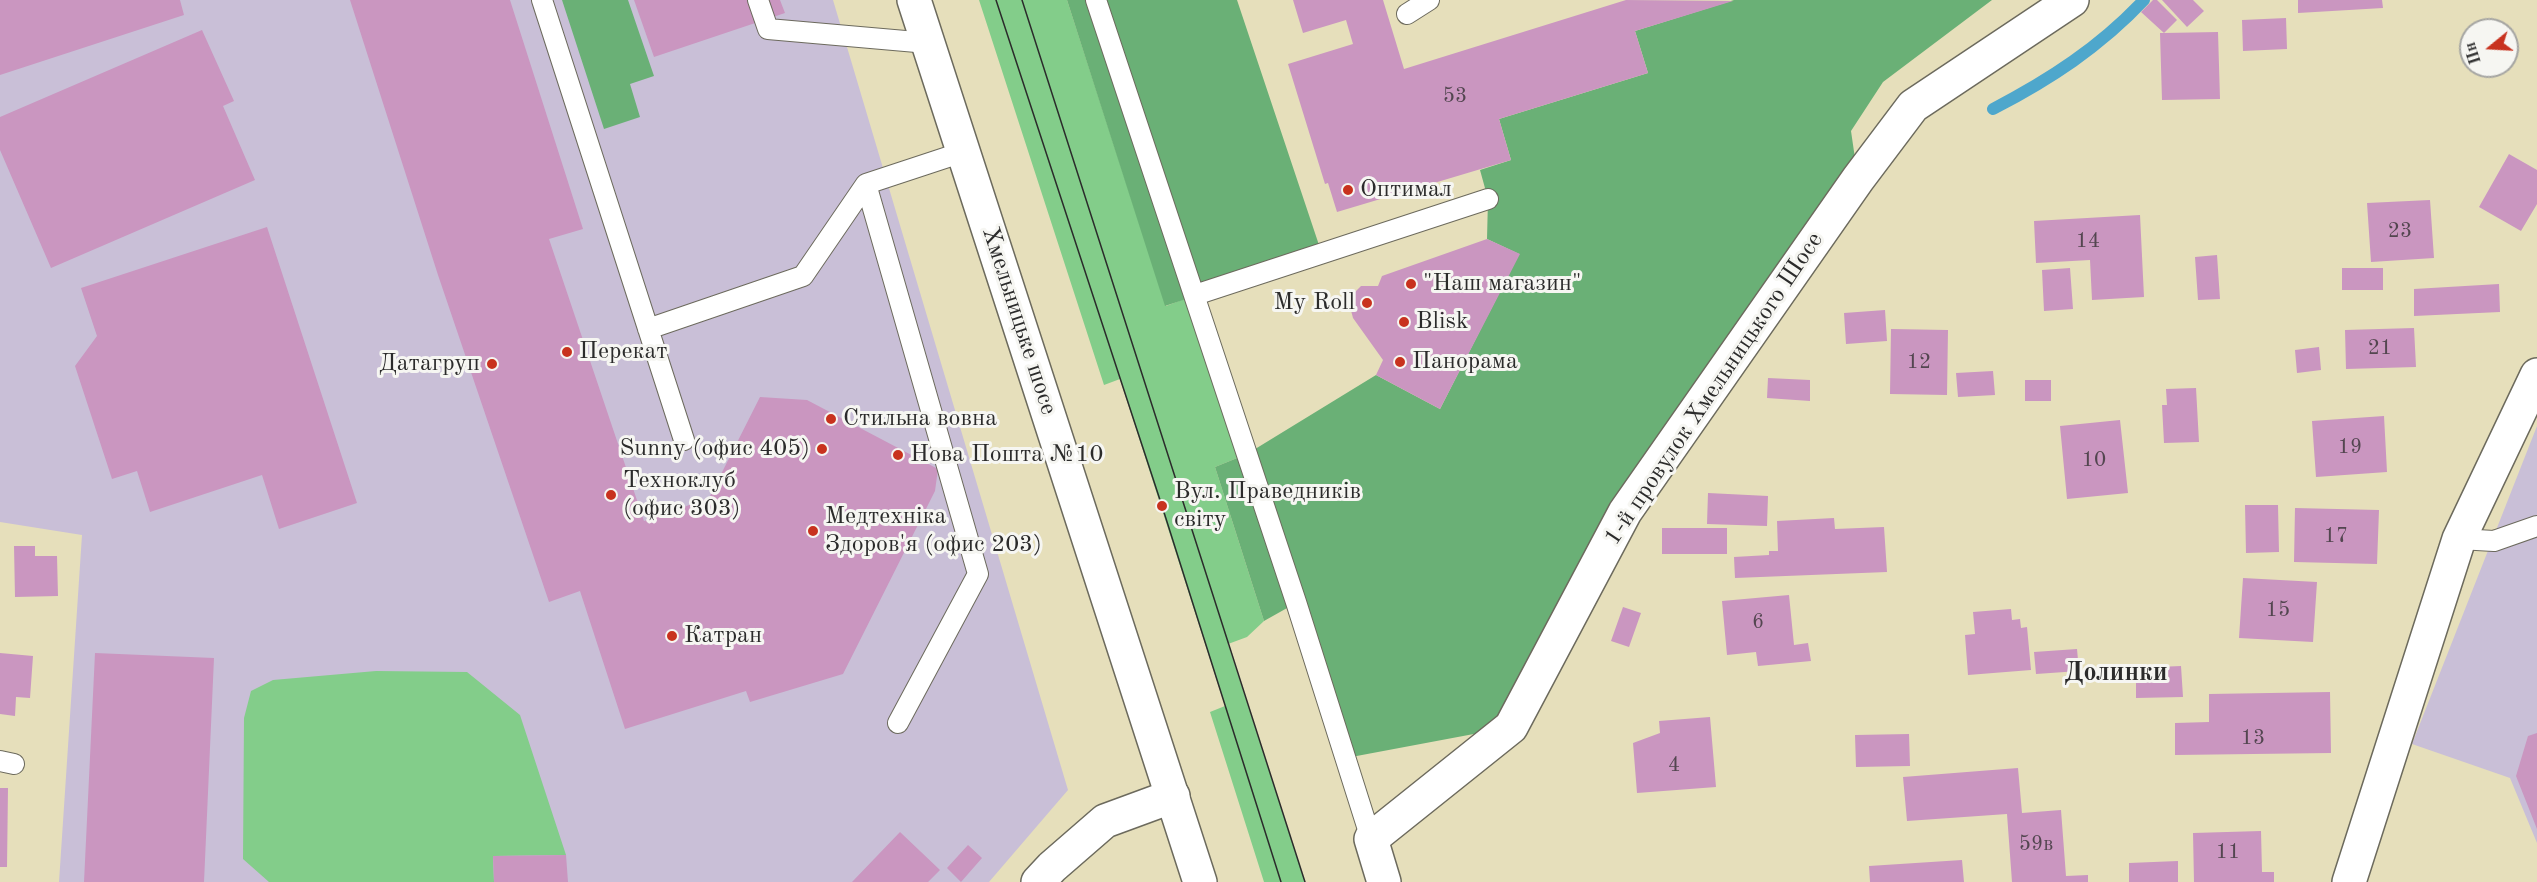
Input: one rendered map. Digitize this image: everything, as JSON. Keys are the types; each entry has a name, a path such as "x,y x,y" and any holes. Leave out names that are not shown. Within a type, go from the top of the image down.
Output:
{"street":[{"name":"Хмельницьке шосе","path":"914,0 1200,882"},
{"name":"1-й провулок Хмельницького Шосе","path":"1371,839 1511,727 1625,512 1858,179 1913,106 2072,0"},
{"path":"2349,882 2459,539 2537,375"},
{"path":"1038,882 1105,821 1173,796"},
{"path":"1371,839 1384,882"}],"lane":[{"path":"542,0 684,440"},
{"path":"758,0 768,29 928,43"},
{"path":"1096,0 1195,295 1371,839"},
{"path":"1407,14 1429,0"},
{"path":"648,329 803,276 866,184 963,152"},
{"path":"866,184 978,574 898,723"},
{"path":"1195,295 1488,199"},
{"path":"2459,539 2494,541 2537,526"}],"shaded area":[{"path":"0,0 833,0 1068,790 989,882 59,882 82,535 0,522"},
{"path":"2537,426 2537,843 2510,778 2412,744"}],"green space":[{"path":"562,0 628,0 654,76 630,84 640,117 604,129"},
{"path":"979,0 1067,0 1166,306 1195,295 1247,454 1215,467 1264,621 1247,637 1228,644 1305,882 1264,882 1210,712 1225,706 1120,379 1104,385"},
{"path":"1067,0 1237,0 1322,254 1165,306"},
{"path":"1734,0 1992,0 1883,82 1851,131 1858,179 1625,511 1511,727 1346,758 1296,603 1264,621 1215,467 1247,454 1376,375 1440,409 1519,254 1487,239 1488,199 1480,170 1511,160 1499,119 1648,73 1635,31"},
{"path":"376,671 467,672 520,715 566,855 493,856 494,882 269,882 243,859 244,718 251,691 273,680"}],"building":[{"path":"0,0 180,0 184,15 0,75"},
{"path":"350,0 510,0 583,229 549,239 644,521 709,498 760,397 807,400 938,469 935,491 843,674 750,702 746,691 625,729 580,591 549,602 438,275"},
{"path":"634,0 780,0 785,13 654,57"},
{"path":"1293,0 1383,0 1404,69 1626,0 1733,1 1635,31 1648,73 1499,119 1511,160 1337,212 1328,183 1325,184 1288,64 1353,44 1346,20 1303,33"},
{"path":"2153,0 2157,0 2177,20 2164,33 2141,12"},
{"path":"2162,0 2193,0 2204,11 2187,27"},
{"path":"2298,0 2382,0 2383,8 2298,13"},
{"path":"2286,18 2287,49 2243,51 2242,20"},
{"path":"202,30 234,101 223,106 255,180 51,268 0,150 0,117"},
{"path":"2218,32 2220,99 2162,100 2160,33"},
{"path":"2509,154 2537,170 2537,204 2521,231 2479,207"},
{"path":"2430,200 2434,258 2371,262 2367,203"},
{"path":"2140,215 2144,297 2092,300 2090,260 2036,263 2034,221"},
{"path":"267,227 357,503 279,529 262,475 150,512 137,471 112,479 75,366 97,336 81,288"},
{"path":"1487,239 1520,254 1440,409 1376,375 1383,360 1353,318 1348,299 1361,286 1378,286 1382,276"},
{"path":"2217,255 2220,299 2198,300 2195,257"},
{"path":"2070,268 2073,309 2044,311 2042,270"},
{"path":"2342,268 2383,268 2383,290 2342,290"},
{"path":"2499,284 2500,312 2414,316 2414,289"},
{"path":"1885,310 1887,341 1846,344 1844,313"},
{"path":"2414,328 2416,367 2346,369 2345,330"},
{"path":"1891,329 1948,330 1947,395 1890,394"},
{"path":"2319,347 2321,370 2297,373 2295,350"},
{"path":"1993,371 1995,395 1958,397 1956,373"},
{"path":"1768,378 1810,380 1810,401 1767,398"},
{"path":"2025,380 2051,380 2051,401 2025,401"},
{"path":"2196,388 2199,442 2164,443 2162,405 2167,405 2166,389"},
{"path":"2384,416 2387,472 2316,477 2312,421"},
{"path":"2120,420 2128,493 2067,499 2060,426"},
{"path":"1708,493 1768,496 1767,526 1707,524"},
{"path":"2245,505 2278,505 2279,552 2246,553"},
{"path":"2295,508 2379,510 2377,564 2294,562"},
{"path":"1834,518 1835,529 1884,527 1887,572 1735,578 1734,557 1769,555 1769,551 1778,551 1777,521"},
{"path":"1662,528 1727,528 1727,554 1662,554"},
{"path":"14,546 35,546 35,556 57,556 58,596 15,597"},
{"path":"2243,578 2317,582 2313,642 2239,638"},
{"path":"1789,595 1794,645 1808,643 1811,661 1758,666 1756,652 1727,655 1722,601"},
{"path":"1623,607 1641,613 1629,647 1611,641"},
{"path":"2011,609 2012,620 2020,619 2021,628 2027,627 2031,670 1968,675 1965,635 1975,634 1973,612"},
{"path":"2077,649 2079,671 2036,674 2034,652"},
{"path":"0,653 33,656 30,698 16,697 15,716 0,714"},
{"path":"95,653 214,658 204,882 84,882"},
{"path":"2181,666 2183,697 2136,698 2136,668"},
{"path":"2330,692 2331,753 2175,755 2175,723 2209,722 2209,694"},
{"path":"1710,717 1716,787 1637,793 1633,743 1660,733 1659,721"},
{"path":"2537,733 2537,829 2516,776 2528,736"},
{"path":"1909,734 1910,766 1856,767 1855,735"},
{"path":"2018,768 2022,813 2061,810 2066,876 2088,875 2088,882 2012,882 2007,814 1907,821 1903,777"},
{"path":"0,788 8,788 7,867 0,867"},
{"path":"2261,831 2262,872 2274,872 2274,882 2194,882 2193,833"},
{"path":"900,832 940,870 928,882 852,882"},
{"path":"968,845 982,858 961,882 947,868"},
{"path":"566,855 568,882 494,882 493,856"},
{"path":"1962,860 1964,882 1870,882 1869,866"},
{"path":"2178,861 2178,882 2129,882 2129,863"}],"waterway":[{"path":"1993,109 2073,61 2110,33 2144,0"}],"tram line":[{"path":"996,0 1162,506 1281,882"},
{"path":"1022,0 1305,882"}],"place":[{"name":"Оптимал","path":"1348,190"},
{"name":"\"Наш магазин\"","path":"1411,284"},
{"name":"My Roll","path":"1367,303"},
{"name":"Blisk","path":"1404,322"},
{"name":"Перекат","path":"567,352"},
{"name":"Панорама","path":"1400,362"},
{"name":"Датагруп","path":"492,364"},
{"name":"Стильна вовна","path":"831,419"},
{"name":"Sunny (офис 405)","path":"822,449"},
{"name":"Нова Пошта №10","path":"898,455"},
{"name":"Техноклуб (офис 303)","path":"611,495"},
{"name":"Вул. Праведників світу","path":"1162,506"},
{"name":"Медтехніка Здоров'я (офис 203)","path":"813,531"},
{"name":"Катран","path":"672,636"}],"district":[{"name":"Долинки","path":"2116,673"}]}
